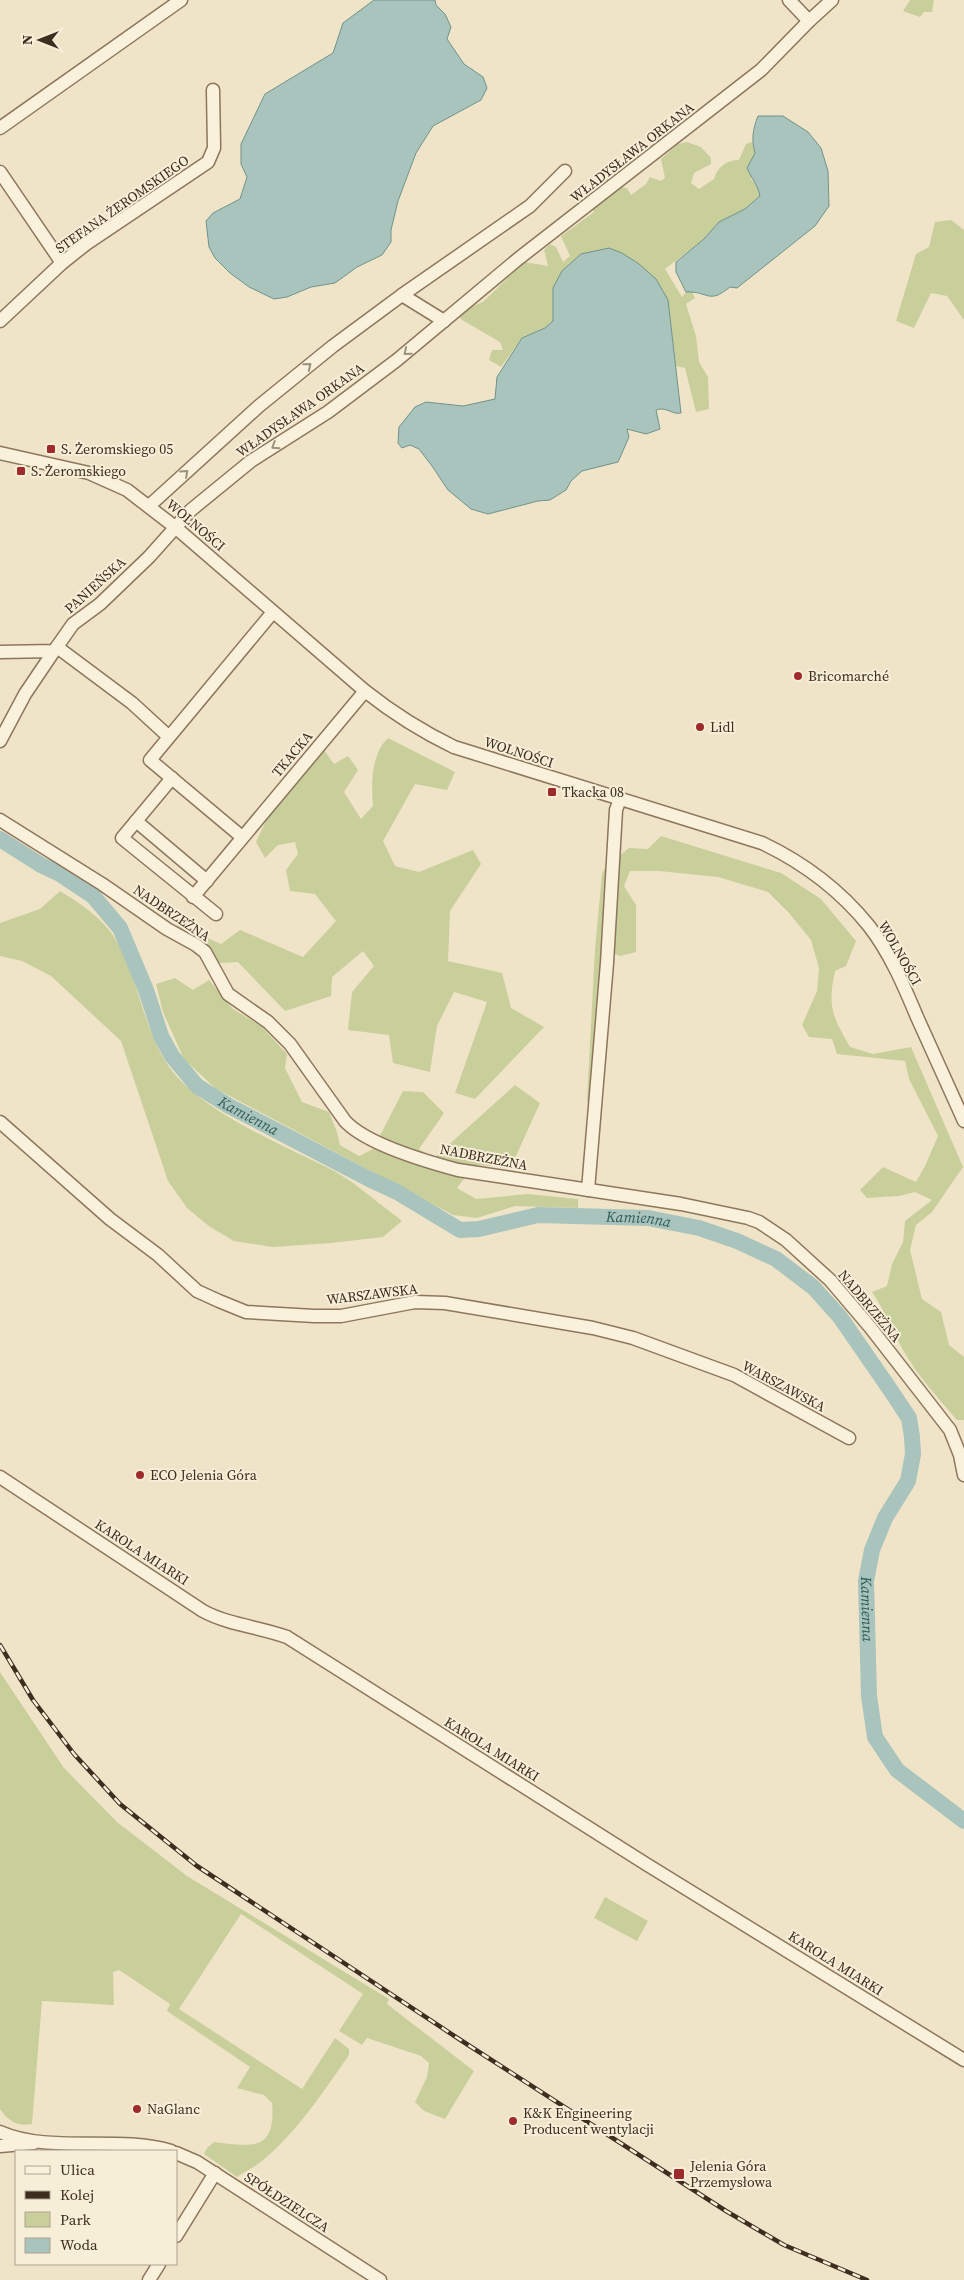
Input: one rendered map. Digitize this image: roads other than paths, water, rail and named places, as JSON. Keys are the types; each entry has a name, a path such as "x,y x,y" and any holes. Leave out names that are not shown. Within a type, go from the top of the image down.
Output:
{"street":[{"path":"0,128 181,0"},
{"path":"789,0 809,21"},
{"name":"WŁADYSŁAWA ORKANA","path":"175,526 191,510 251,461 328,412 397,360 518,259 761,70 832,0"},
{"name":"STEFANA ŻEROMSKIEGO","path":"0,321 62,263 86,244 208,162 214,148 213,90"},
{"name":"WŁADYSŁAWA ORKANA","path":"149,506 259,406 333,346 402,294 530,206 565,171"},
{"path":"0,172 62,263"},
{"path":"402,294 444,320"},
{"name":"WOLNOŚCI","path":"0,453 90,473 127,490 175,526 396,716 454,747 762,843 790,856 827,882 870,927 889,956 964,1121"},
{"name":"PANIEŃSKA","path":"0,741 25,694 74,624 100,604 149,557 175,526"},
{"path":"242,837 150,760 273,612"},
{"path":"0,652 56,649 132,703 168,736"},
{"name":"TKACKA","path":"193,897 365,691"},
{"path":"172,778 122,838 216,914"},
{"path":"588,1190 612,905 616,810 620,799"},
{"name":"NADBRZEŻNA","path":"0,820 102,884 167,929 196,944 205,952 228,994 268,1022 290,1044 332,1106 352,1129 431,1162 458,1170 680,1204 748,1218 765,1226 786,1240 838,1287 947,1425 960,1454 964,1475"},
{"path":"136,821 207,880"},
{"name":"WARSZAWSKA","path":"0,1122 110,1220 158,1255 197,1291 218,1302 246,1312 314,1316 341,1316 415,1302 445,1303 593,1328 633,1338 734,1375 849,1438"},
{"name":"KAROLA MIARKI","path":"0,1477 219,1620 266,1630 288,1637 631,1854 964,2060"},
{"path":"4,2134 41,2142"},
{"path":"0,2146 41,2142 129,2144 154,2146 168,2150"},
{"name":"SPÓŁDZIELCZA","path":"178,2154 215,2173 380,2280"},
{"path":"178,2233 215,2173"},
{"path":"148,2280 158,2265"}],"water":[{"path":"374,0 435,0 436,5 445,14 451,27 447,39 464,64 483,77 487,88 481,100 433,126 416,153 398,201 391,230 391,242 382,255 357,267 335,283 311,287 287,297 274,299 249,287 230,273 215,258 209,247 206,221 213,213 240,199 247,177 241,164 241,144 265,94 333,53 343,23"},
{"path":"758,116 783,116 808,132 821,148 828,171 829,206 815,226 737,288 730,287 712,296 686,292 676,272 676,262 704,239 719,222 745,209 760,196 758,188 747,168 755,153 753,134"},
{"path":"609,248 622,253 639,264 656,279 668,300 681,413 663,409 656,410 660,429 646,434 627,429 629,437 618,462 582,471 571,481 566,490 550,500 538,501 488,514 471,509 448,490 419,449 410,445 402,448 398,443 399,427 415,407 426,402 463,406 495,399 497,377 522,338 545,328 553,321 553,288 562,271 581,254"}],"waterway":[{"name":"Kamienna","path":"0,839 41,865 60,874 93,896 120,928 146,990 161,1036 172,1056 197,1086 229,1106 397,1192 460,1230 479,1229 538,1215 648,1218 699,1228 737,1241 776,1259 813,1287 840,1317 909,1418 912,1437 913,1454 908,1481 885,1518 872,1550 866,1581 869,1696 875,1737 897,1770 964,1821"}],"railway":[{"path":"0,1645 33,1700 74,1754 120,1804 197,1866 462,2041 726,2211 784,2245 867,2280"}],"place":[{"name":"S. Żeromskiego 05","path":"51,449"},
{"name":"S. Żeromskiego","path":"21,471"},
{"name":"Bricomarché","path":"798,676"},
{"name":"Lidl","path":"700,727"},
{"name":"Tkacka 08","path":"552,792"},
{"name":"ECO Jelenia Góra","path":"140,1475"},
{"name":"NaGlanc","path":"137,2109"},
{"name":"K&K Engineering Producent wentylacji","path":"513,2121"},
{"name":"Jelenia Góra Przemysłowa","path":"679,2174"}]}
